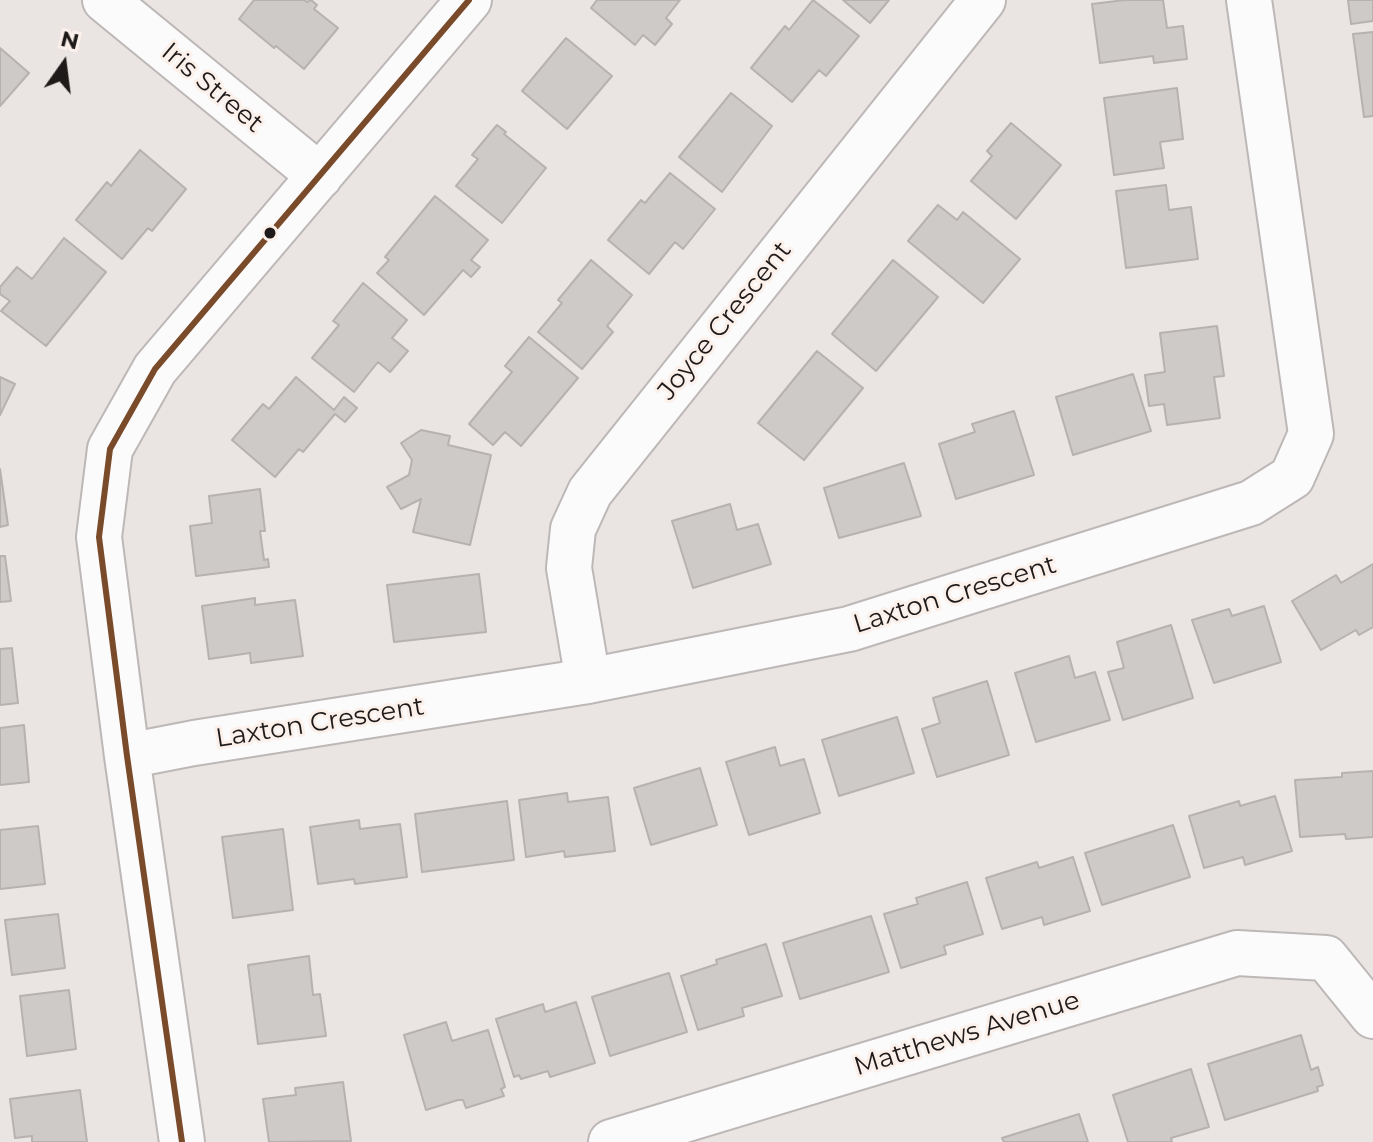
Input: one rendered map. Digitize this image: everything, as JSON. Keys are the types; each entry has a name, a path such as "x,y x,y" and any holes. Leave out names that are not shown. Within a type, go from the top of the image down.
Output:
{"street":[{"name":"Iris Street","path":"105,0 320,176"},
{"path":"182,1142 99,537 110,449 155,369 469,0"},
{"name":"Joyce Crescent","path":"588,681 569,568 573,529 590,492 983,0"},
{"name":"Laxton Crescent","path":"127,756 588,681 849,629 1251,503 1292,477 1311,434 1249,0"},
{"name":"Matthews Avenue","path":"611,1142 1237,953 1326,958 1373,1016"}],"building":[{"path":"254,0 311,0 317,5 314,9 338,28 304,69 239,19"},
{"path":"597,0 680,0 666,18 672,24 655,45 643,35 635,45 591,8"},
{"path":"813,0 859,36 826,76 819,70 792,102 751,68 785,26 789,30"},
{"path":"843,0 889,0 870,23"},
{"path":"1163,0 1167,28 1183,26 1187,59 1154,63 1153,56 1100,63 1092,4"},
{"path":"1348,0 1373,0 1373,21 1351,24"},
{"path":"1373,32 1373,116 1364,117 1353,34"},
{"path":"566,38 612,76 567,129 522,91"},
{"path":"0,48 29,73 0,106"},
{"path":"1177,88 1183,139 1160,142 1164,168 1114,175 1104,98"},
{"path":"731,93 772,126 722,192 679,157"},
{"path":"1011,123 1061,165 1016,219 971,181 992,156 987,151"},
{"path":"497,125 546,168 502,223 456,186 478,159 472,155"},
{"path":"140,150 186,189 152,231 148,228 122,259 76,220 107,182 111,186"},
{"path":"670,173 715,209 683,249 675,242 649,274 608,240 641,200 645,203"},
{"path":"1166,185 1169,210 1191,207 1198,259 1126,268 1116,191"},
{"path":"435,196 488,240 471,260 480,267 471,277 463,270 424,315 377,273 389,260 385,257"},
{"path":"938,205 957,220 963,212 1020,259 983,303 908,241"},
{"path":"64,238 106,272 46,346 1,311 10,301 0,294 0,287 17,267 32,279"},
{"path":"591,260 632,295 607,326 613,332 582,369 538,332 562,303 558,300"},
{"path":"893,260 938,297 876,371 832,334"},
{"path":"363,283 407,320 392,338 408,351 390,372 378,362 354,392 312,358 339,325 333,321"},
{"path":"1217,326 1224,376 1214,377 1220,418 1167,425 1164,404 1149,406 1145,375 1165,372 1160,333"},
{"path":"529,337 578,378 521,446 505,432 493,445 469,424 512,372 505,366"},
{"path":"817,351 863,388 804,460 758,423"},
{"path":"1133,374 1151,431 1073,455 1056,397"},
{"path":"0,377 15,384 0,415"},
{"path":"296,377 334,410 344,397 357,408 345,422 335,414 303,452 299,449 275,477 232,440 263,404 269,409"},
{"path":"1014,411 1034,475 956,499 939,444 975,432 972,424"},
{"path":"421,430 450,436 448,445 491,455 470,545 413,532 421,499 401,509 387,487 409,475 412,460 401,443"},
{"path":"904,463 921,516 839,538 824,488"},
{"path":"0,469 8,525 0,527"},
{"path":"260,489 265,531 260,531 264,560 268,559 269,567 196,576 190,526 212,523 209,496"},
{"path":"730,504 737,530 758,524 771,564 693,588 672,521"},
{"path":"0,556 5,556 11,601 0,602"},
{"path":"1373,564 1373,627 1359,635 1356,630 1321,650 1292,601 1336,575 1341,583"},
{"path":"479,574 486,632 394,642 387,585"},
{"path":"255,598 255,605 295,600 303,656 251,663 250,653 209,659 202,606"},
{"path":"1264,606 1281,662 1214,683 1192,620 1229,609 1232,616"},
{"path":"1171,625 1193,698 1123,720 1108,672 1124,668 1117,642"},
{"path":"12,648 18,703 0,705 0,649"},
{"path":"1069,656 1075,678 1095,672 1110,720 1036,742 1015,673"},
{"path":"987,681 1009,755 937,777 922,729 940,723 933,698"},
{"path":"897,717 914,773 839,796 822,740"},
{"path":"24,725 29,782 0,785 0,728"},
{"path":"775,747 780,766 804,759 820,813 749,835 726,762"},
{"path":"700,768 717,825 651,845 634,788"},
{"path":"1373,771 1373,837 1346,839 1345,834 1300,837 1295,780 1342,777 1342,773"},
{"path":"567,793 568,802 608,797 615,851 565,857 564,851 526,857 519,800"},
{"path":"1275,796 1292,851 1245,865 1243,857 1204,868 1189,816 1239,801 1240,806"},
{"path":"507,801 514,860 422,872 415,814"},
{"path":"359,820 360,829 400,824 407,877 355,884 354,879 318,884 310,827"},
{"path":"1173,825 1190,877 1102,905 1085,853"},
{"path":"38,826 45,884 0,889 0,830"},
{"path":"283,829 293,910 233,918 222,837"},
{"path":"1073,857 1090,911 1044,925 1042,917 1002,929 986,878 1037,862 1039,868"},
{"path":"967,882 983,934 944,946 946,954 901,968 884,914 918,904 916,898"},
{"path":"58,914 65,968 12,975 5,920"},
{"path":"871,916 889,972 800,999 783,943"},
{"path":"766,944 782,996 742,1008 744,1016 698,1030 681,976 717,964 716,960"},
{"path":"309,956 313,995 320,994 326,1036 258,1044 248,965"},
{"path":"669,973 687,1032 610,1056 592,997"},
{"path":"69,990 76,1049 27,1056 20,996"},
{"path":"576,1002 595,1063 550,1077 548,1071 521,1079 519,1075 514,1077 496,1019 543,1004 545,1012"},
{"path":"446,1022 452,1041 488,1030 505,1087 501,1089 504,1096 466,1108 463,1100 458,1100 426,1110 404,1035"},
{"path":"1301,1035 1311,1070 1318,1067 1323,1085 1317,1087 1318,1091 1225,1120 1208,1064"},
{"path":"1191,1069 1209,1127 1171,1138 1172,1142 1128,1142 1113,1095"},
{"path":"343,1082 351,1141 269,1142 263,1099 296,1095 295,1088"},
{"path":"80,1090 87,1142 32,1142 32,1136 15,1138 10,1099"},
{"path":"1079,1114 1088,1142 1004,1142 1002,1138"}],"transit line":[{"path":"182,1142 99,537 110,449 155,369 469,0"}]}
